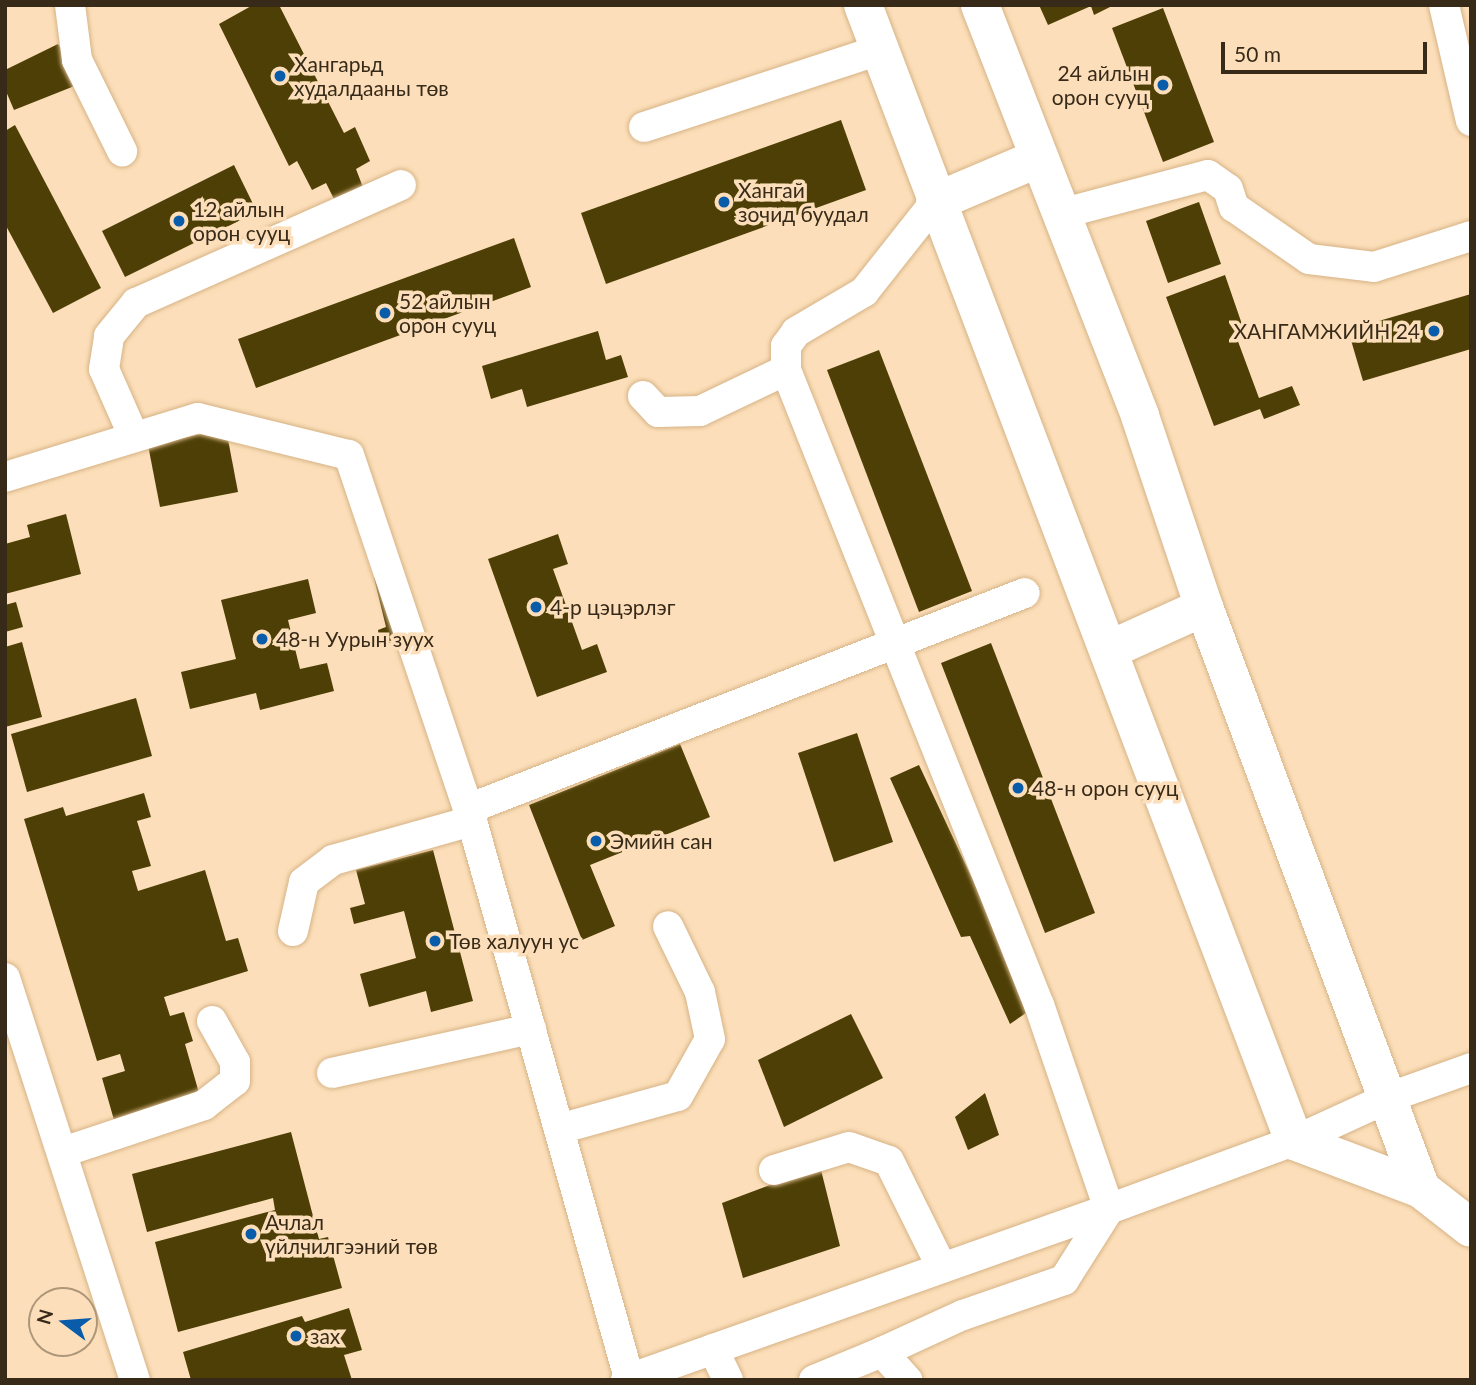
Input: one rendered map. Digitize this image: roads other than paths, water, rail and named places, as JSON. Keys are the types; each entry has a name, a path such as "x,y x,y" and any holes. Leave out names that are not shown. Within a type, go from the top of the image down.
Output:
{"main road":[{"path":"863,5 935,202 1111,649 1294,1141 1421,1189 1471,1228"},
{"path":"980,5 1037,159 1140,416 1205,607 1390,1097 1421,1189"},
{"path":"935,202 1037,159"},
{"path":"1111,649 1205,607"}],"street":[{"path":"70,5 76,60 122,151"},
{"path":"1444,5 1471,121"},
{"path":"644,127 880,50"},
{"path":"1060,214 1208,175 1228,189 1234,208 1309,259 1374,267 1471,236"},
{"path":"134,438 104,369 110,336 136,303 401,185"},
{"path":"935,202 864,292 796,332 786,346 786,370 1039,1005 1109,1209"},
{"path":"643,396 658,412 700,411 786,370"},
{"path":"5,477 198,418 349,454 470,815 627,1379 1294,1141 1390,1097 1471,1068"},
{"path":"293,931 304,882 333,860 470,815 894,643 1025,593"},
{"path":"559,1129 678,1096 710,1039 700,992 668,926"},
{"path":"5,978 135,1380"},
{"path":"63,1152 204,1105 235,1081 235,1062 212,1021"},
{"path":"332,1073 531,1030"},
{"path":"774,1170 849,1147 889,1161 942,1268"},
{"path":"814,1380 963,1315 1064,1280 1109,1209"},
{"path":"713,1349 728,1380"},
{"path":"882,1352 907,1380"}],"place":[{"name":"Хангарьд худалдааны төв","path":"280,76"},
{"name":"24 айлын орон сууц","path":"1163,85"},
{"name":"Хангай зочид буудал","path":"724,202"},
{"name":"12 айлын орон сууц","path":"179,221"},
{"name":"52 айлын орон сууц","path":"385,313"},
{"name":"ХАНГАМЖИЙН 24","path":"1434,331"},
{"name":"4-р цэцэрлэг","path":"536,607"},
{"name":"48-н Уурын зуух","path":"262,639"},
{"name":"48-н орон сууц","path":"1018,788"},
{"name":"Эмийн сан","path":"596,841"},
{"name":"Төв халуун ус","path":"435,941"},
{"name":"Ачлал үйлчилгээний төв","path":"251,1234"},
{"name":"зах","path":"296,1336"}]}
